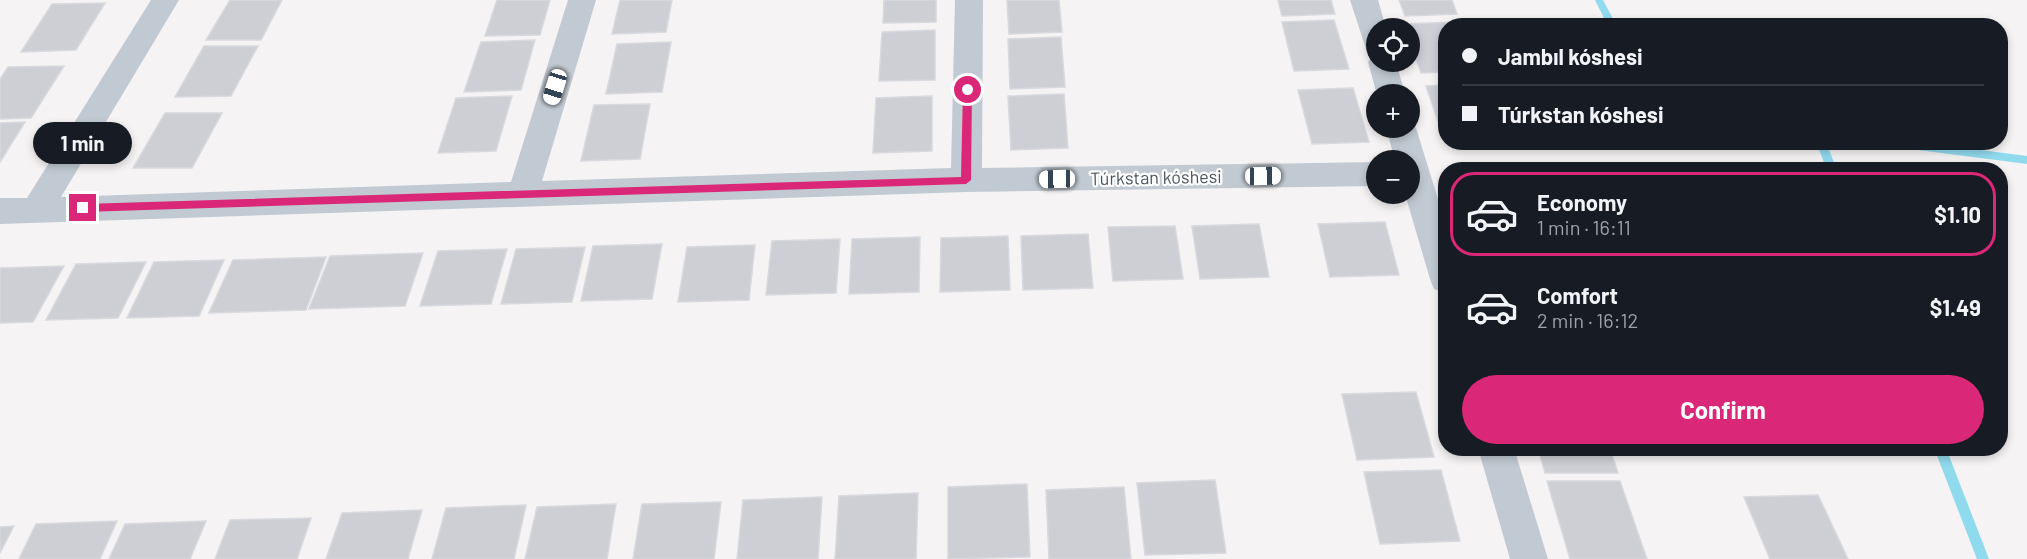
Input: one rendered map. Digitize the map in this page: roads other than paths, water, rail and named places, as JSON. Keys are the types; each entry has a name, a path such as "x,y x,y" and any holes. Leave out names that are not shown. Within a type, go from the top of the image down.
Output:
{"street":[{"path":"37,209 165,0"},
{"path":"522,196 582,0"},
{"path":"966,180 969,0"},
{"path":"1364,0 1369,18"},
{"name":"Túrkstan kóshesi","path":"0,212 966,180 1366,174"},
{"path":"1420,199 1438,254"},
{"path":"1498,456 1529,559"}],"waterway":[{"path":"1599,0 1609,18"},
{"path":"1824,150 1829,162"},
{"path":"1949,150 2027,160"},
{"path":"1943,456 1983,559"}]}
